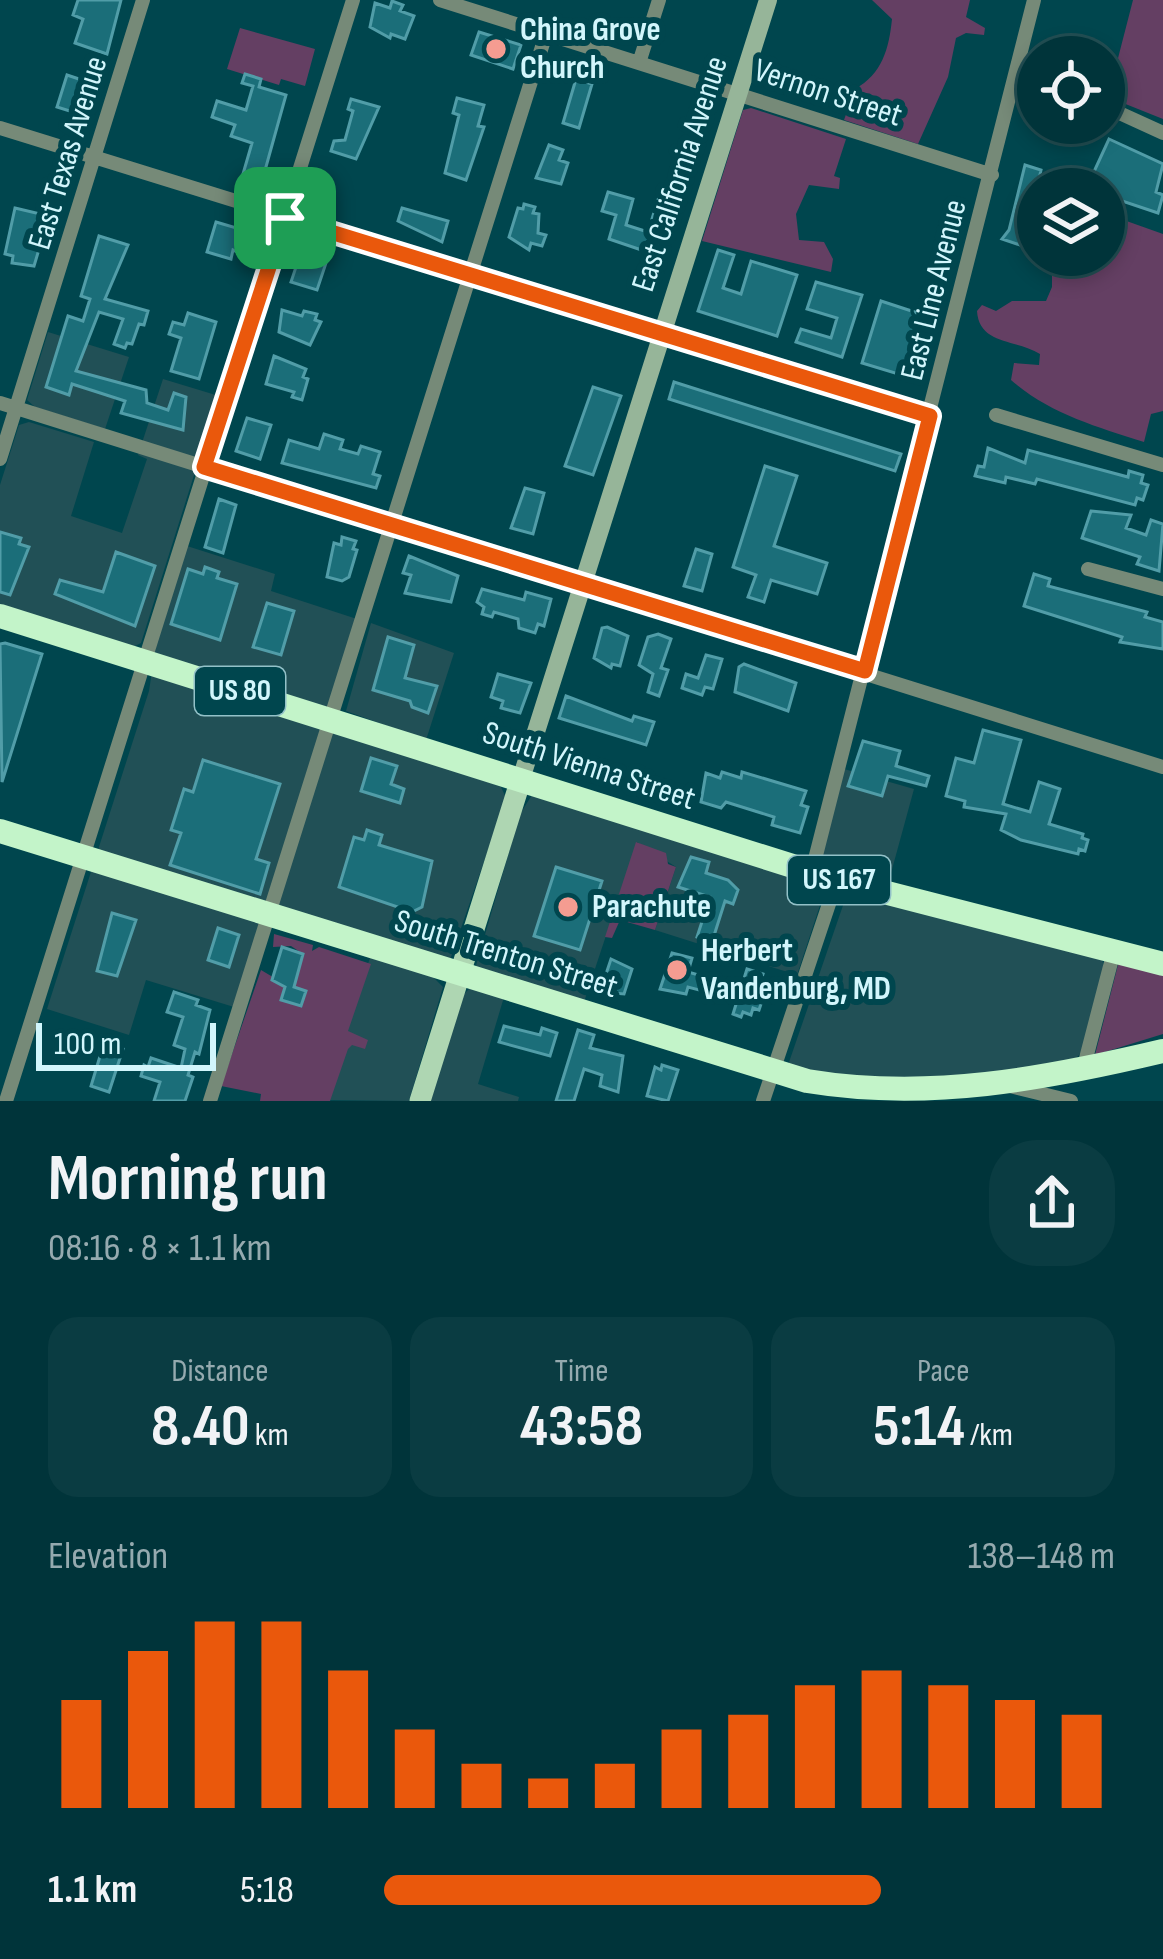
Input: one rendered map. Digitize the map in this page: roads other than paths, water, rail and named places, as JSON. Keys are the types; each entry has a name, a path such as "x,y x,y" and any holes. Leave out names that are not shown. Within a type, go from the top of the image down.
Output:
{"highway":[{"name":"South Vienna Street","path":"0,616 825,875 1163,964"},
{"name":"South Trenton Street","path":"0,831 771,1072 875,1092 951,1090 1083,1070 1163,1051"}],"main road":[{"name":"East California Avenue","path":"521,779 768,0"},
{"path":"420,1101 521,779"}],"street":[{"name":"East Texas Avenue","path":"0,459 143,0"},
{"path":"6,1101 353,0"},
{"name":"Vernon Street","path":"440,0 992,175"},
{"path":"639,63 659,0"},
{"name":"East Line Avenue","path":"1026,36 1034,0"},
{"path":"210,1101 546,34"},
{"name":"East Line Avenue","path":"763,1101 825,875 865,671 1017,75"},
{"path":"1125,116 1163,133"},
{"path":"0,128 930,416"},
{"path":"0,403 1163,767"},
{"path":"996,415 1163,465"},
{"path":"1088,569 1163,589"},
{"path":"1083,1070 1114,951"},
{"name":"South Trenton Street","path":"999,1083 1070,1101"}],"place":[{"name":"China Grove Church","path":"496,49"},
{"name":"Parachute","path":"568,907"},
{"name":"Herbert Vandenburg, MD","path":"677,970"}]}
